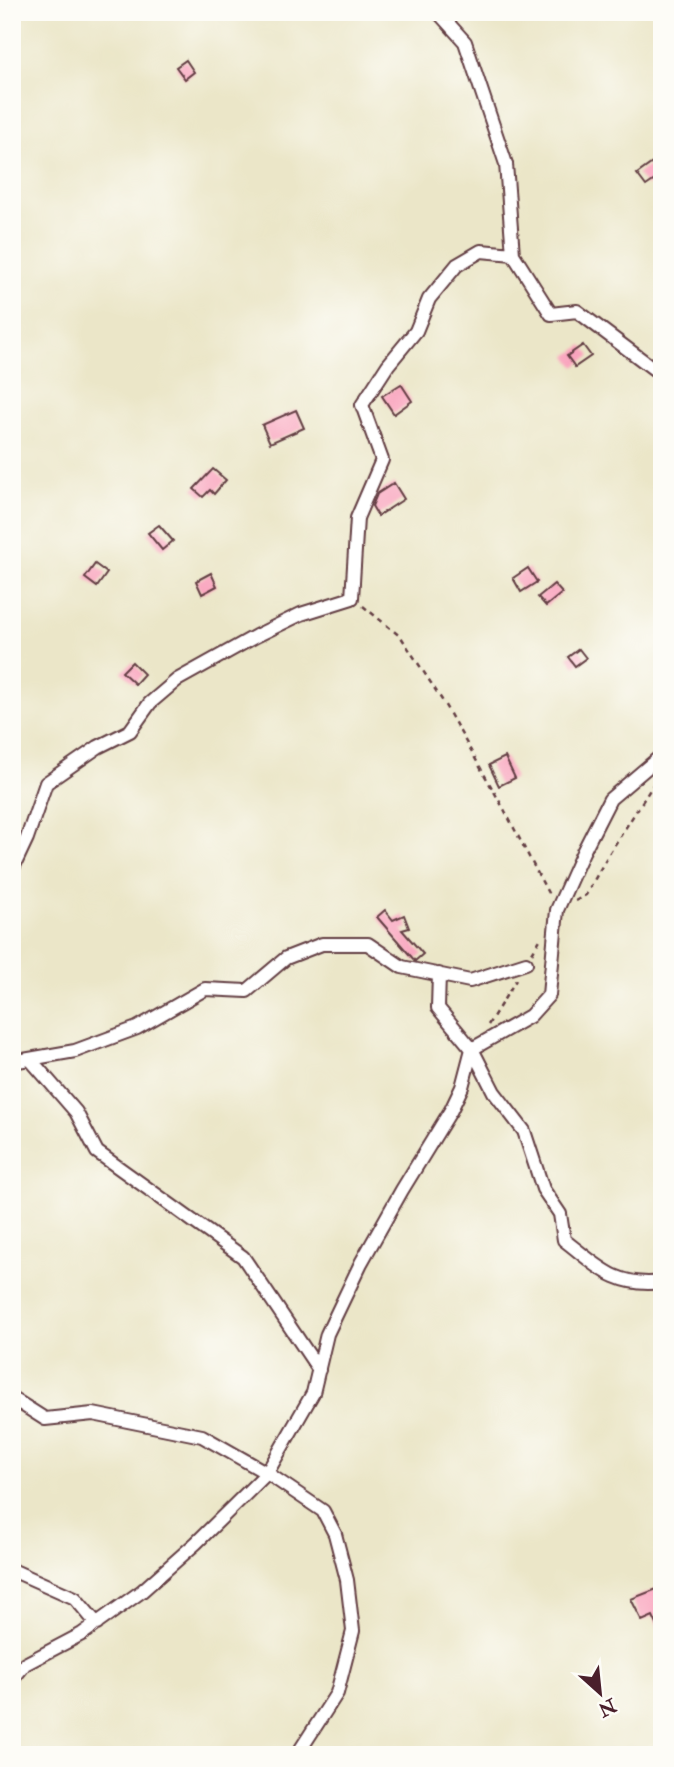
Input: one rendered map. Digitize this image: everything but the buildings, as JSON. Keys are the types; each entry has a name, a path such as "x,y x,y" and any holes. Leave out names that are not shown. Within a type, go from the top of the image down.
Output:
{"street":[{"path":"438,12 465,42 506,164 513,254 551,314 577,311 662,376"},
{"path":"12,870 27,838 46,783 98,747 130,731 149,704 177,680 301,614 352,597 357,518 382,460 362,405 388,365 416,331 429,299 457,265 481,251 513,254"},
{"path":"12,1679 25,1664 82,1634 151,1583 267,1473 313,1393 327,1334 361,1263 402,1189 451,1110 462,1087 472,1049 530,1016 548,995 557,911 583,852 610,799 662,755"},
{"path":"12,1062 75,1051 137,1028 205,989 247,991 286,958 322,944 368,944 402,967 470,981 526,963"},
{"path":"439,974 438,1009 472,1049 494,1091 524,1131 543,1189 560,1214 564,1240 600,1268 621,1280 649,1284 662,1282"},
{"path":"30,1059 76,1112 97,1152 243,1257 319,1370"},
{"path":"12,1398 45,1419 93,1414 202,1436 267,1473 323,1511 335,1534 347,1580 354,1631 337,1693 297,1755"},
{"path":"12,1570 75,1598 97,1623"}],"path":[{"path":"352,597 401,637 442,700 505,811 557,911 586,895 662,771"},
{"path":"485,1029 544,932"}]}
